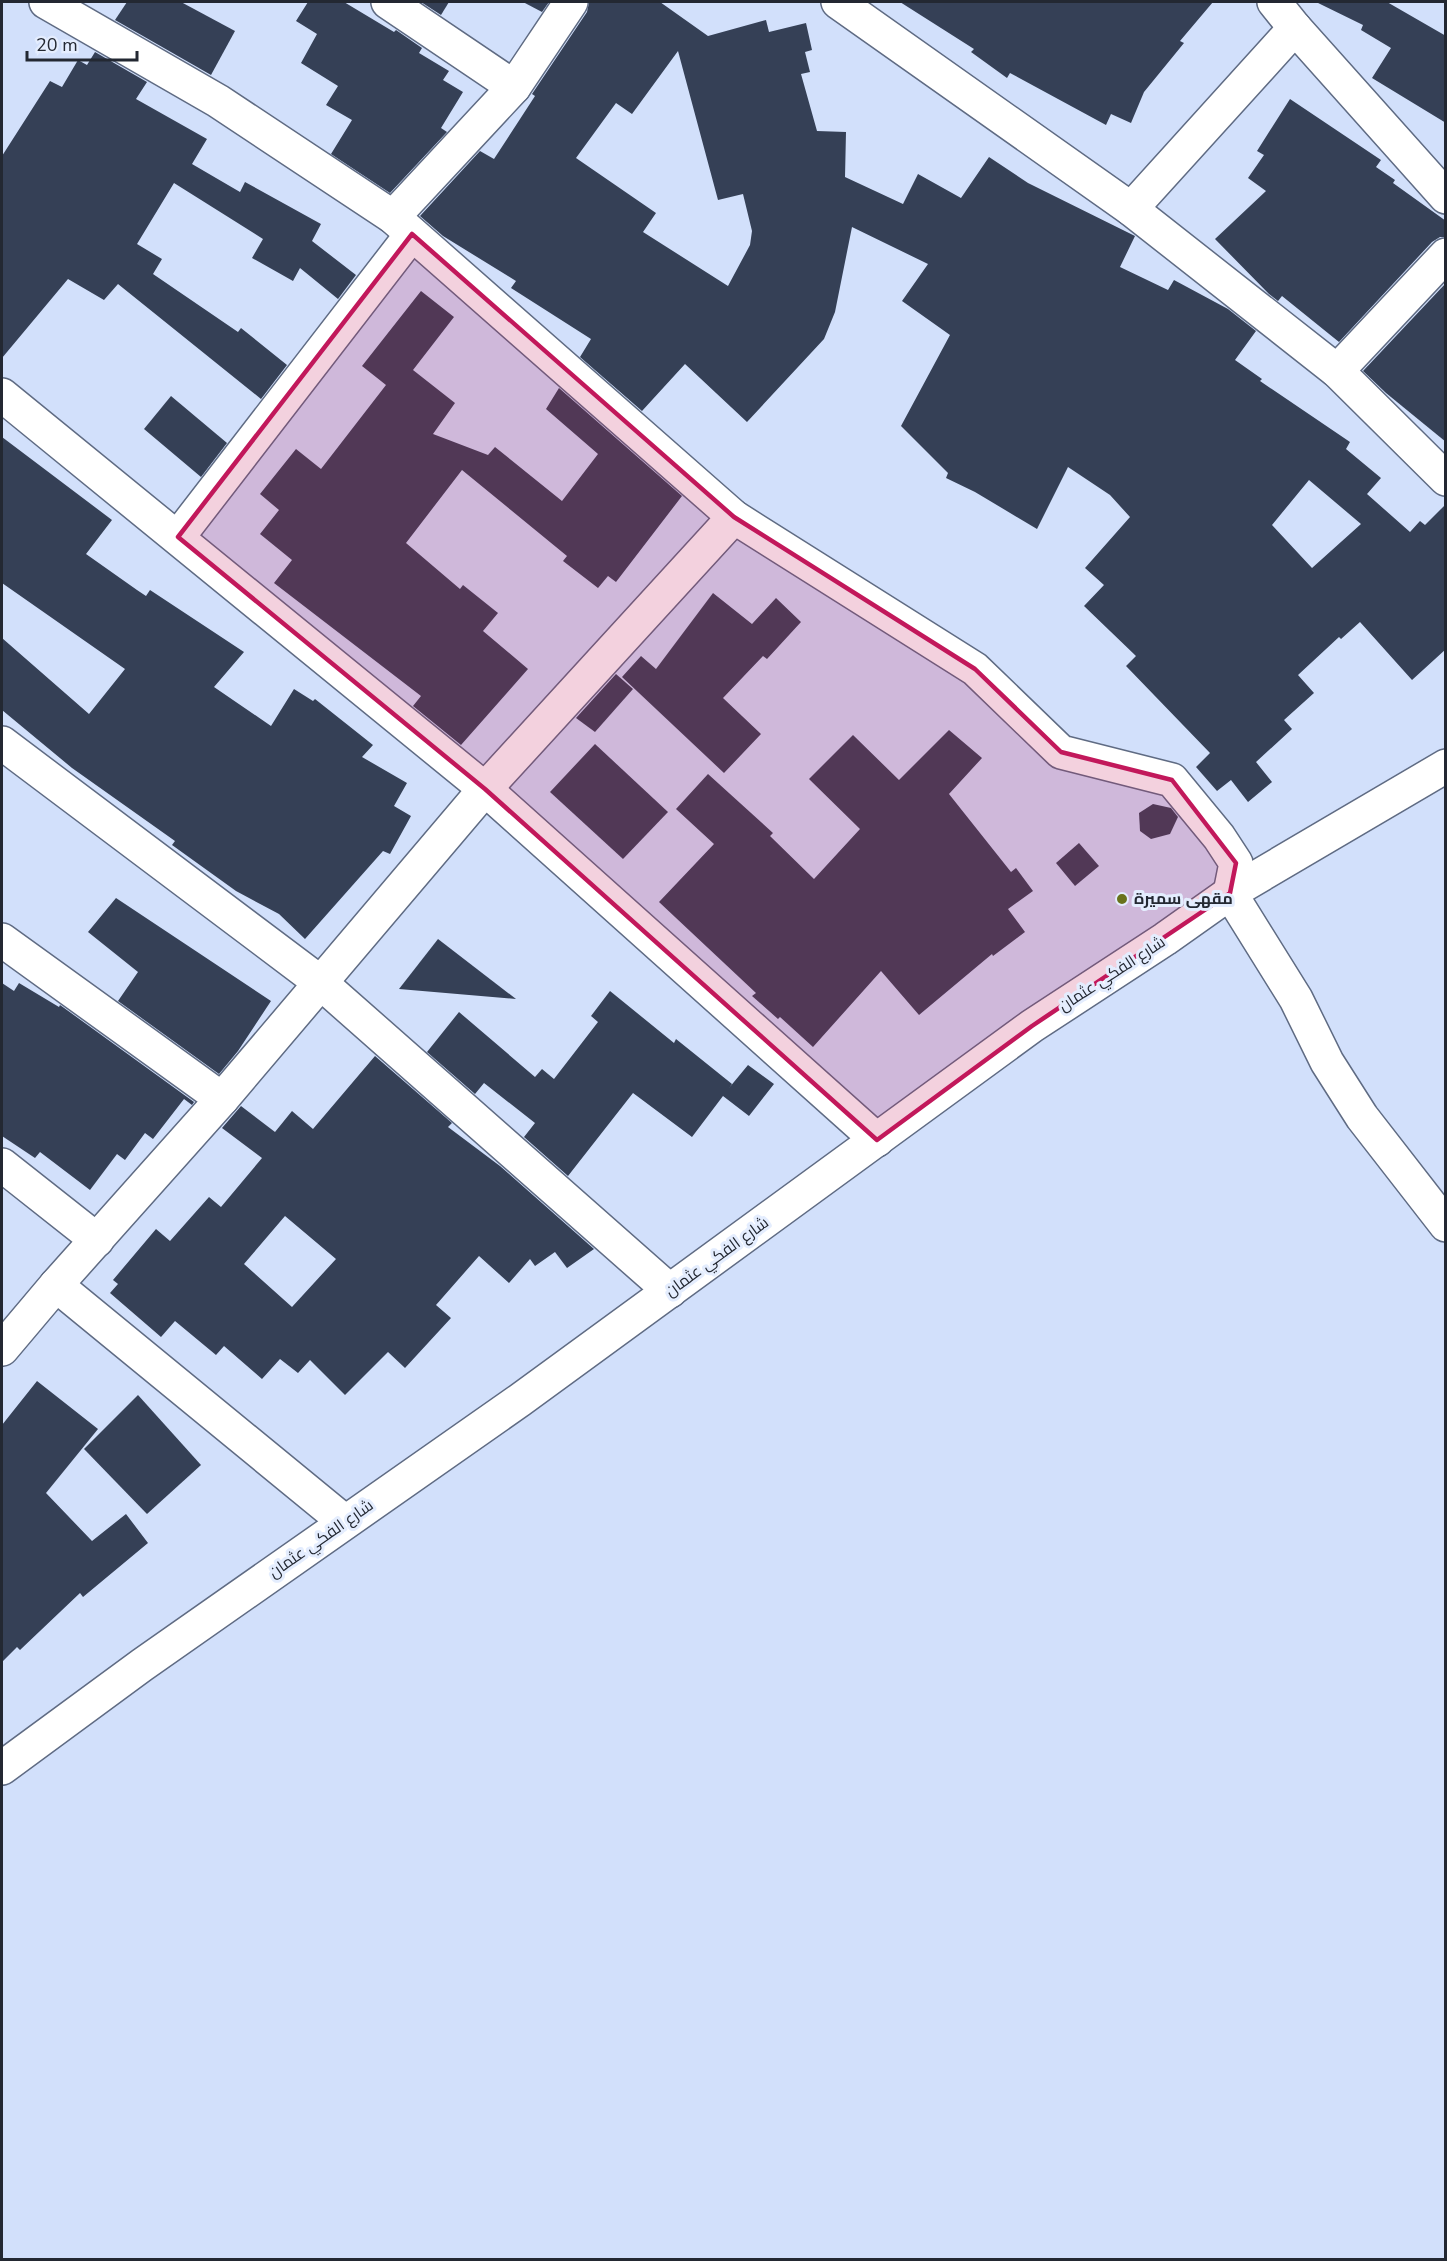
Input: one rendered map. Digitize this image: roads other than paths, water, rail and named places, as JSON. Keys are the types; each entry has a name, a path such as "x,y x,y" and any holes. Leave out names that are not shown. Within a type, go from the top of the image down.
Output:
{"street":[{"path":"45,2 218,101 403,225 734,517 975,669 1061,752 1172,780 1219,837 1236,863 1230,893 1296,999 1327,1062 1362,1117 1446,1226"},
{"path":"388,2 514,87"},
{"path":"178,537 403,225 514,87 571,2"},
{"path":"838,2 1131,209 1337,371 1446,479"},
{"path":"1274,2 1294,28 1446,197"},
{"path":"1131,209 1294,28"},
{"path":"1337,371 1446,255"},
{"path":"2,395 485,789 878,1140"},
{"path":"2,1349 222,1099 485,789 734,517"},
{"path":"2,743 321,983 670,1291"},
{"name":"شارع الفكي عثمان","path":"2,1768 141,1665 520,1400 1032,1026 1165,939 1230,893 1446,766"},
{"path":"2,940 222,1099"},
{"path":"2,1165 98,1240"},
{"path":"56,1285 345,1522"}],"place":[{"name":"مقهى سميرة","path":"1122,899"}]}
